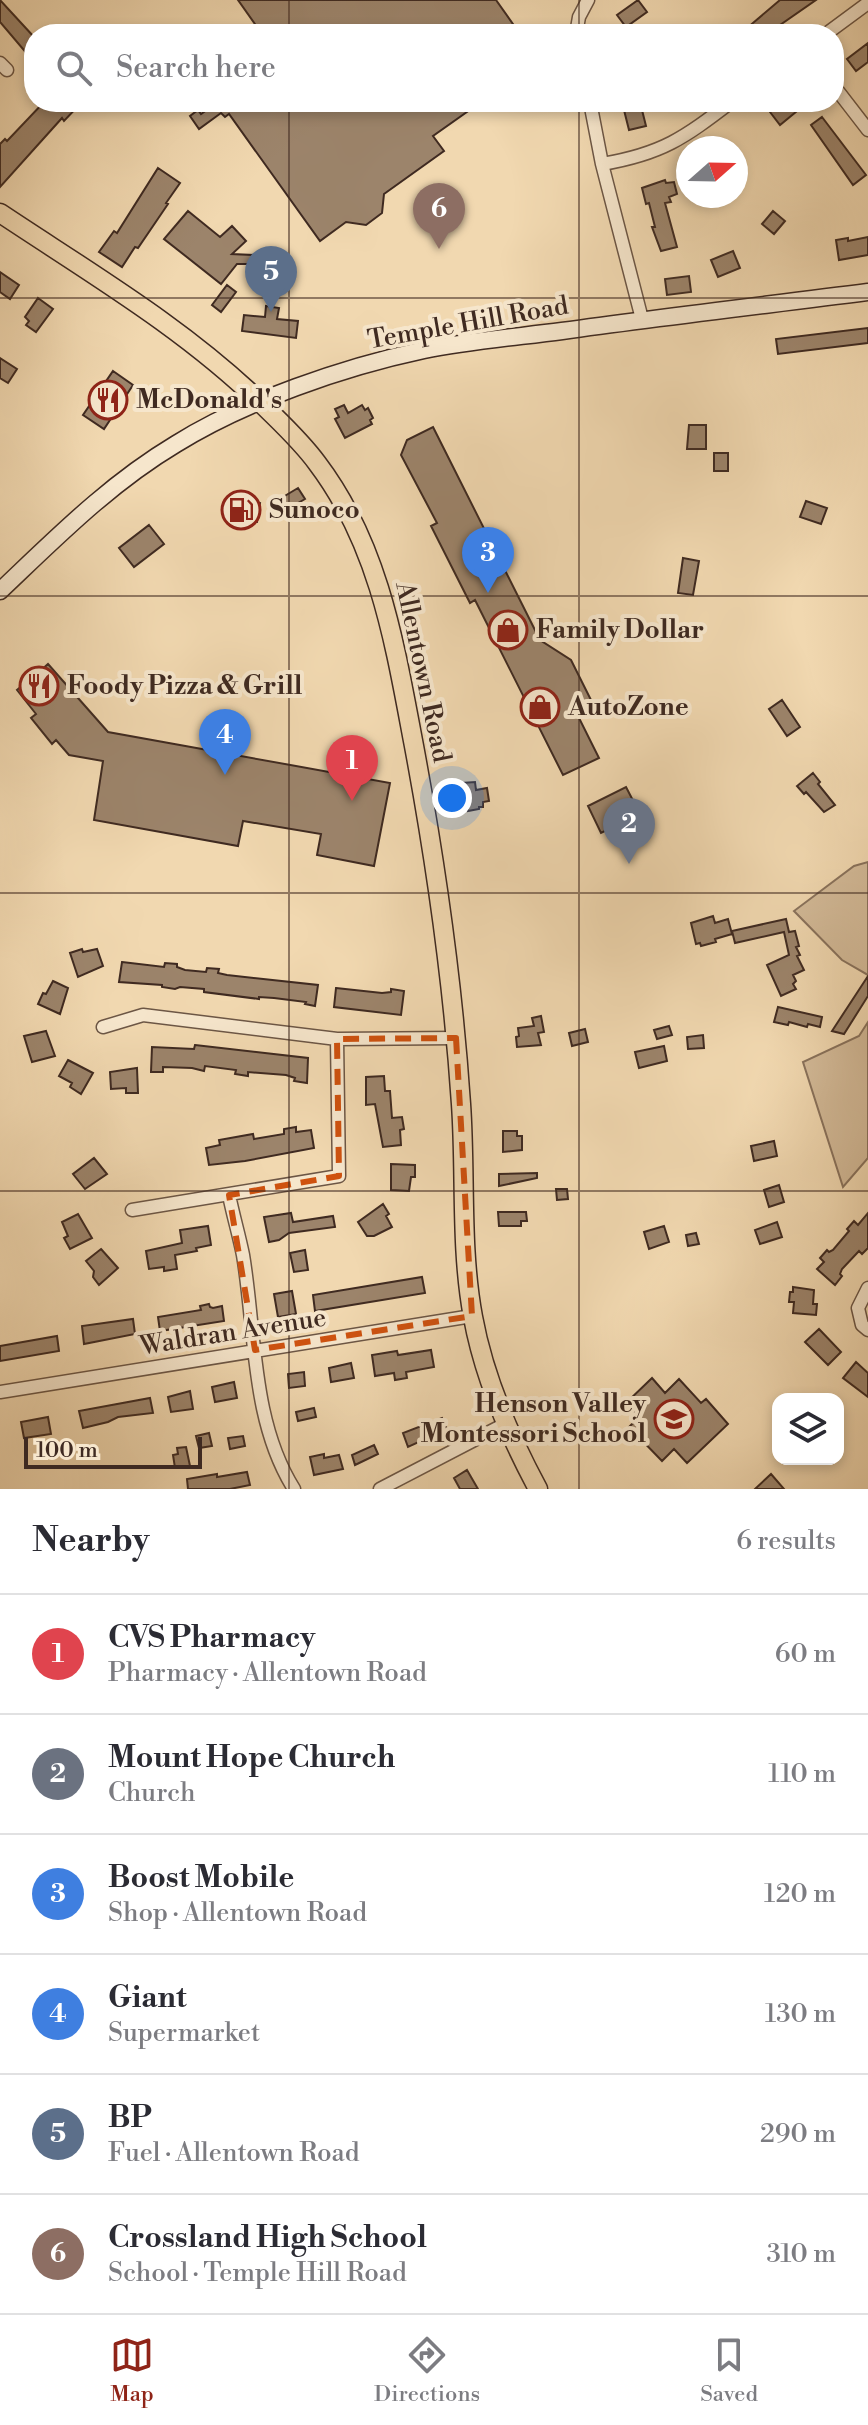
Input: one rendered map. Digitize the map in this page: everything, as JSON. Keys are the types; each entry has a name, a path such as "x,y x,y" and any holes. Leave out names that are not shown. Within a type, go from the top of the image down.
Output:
{"main road":[{"name":"Allentown Road","path":"0,213 166,323 211,358 291,432 335,488 357,529 391,625 431,848 456,1038 472,1316 488,1378 505,1424 538,1489"},
{"name":"Temple Hill Road","path":"0,591 88,507 178,442 226,417 353,368 426,350 642,319 868,292"}],"street":[{"path":"578,24 588,0"},
{"path":"840,24 868,3"},
{"path":"844,99 868,130"},
{"path":"592,112 602,164 642,319"},
{"path":"602,164 630,159 678,141 717,112"},
{"path":"103,1027 143,1015 337,1039 456,1038"},
{"path":"132,1210 339,1176 337,1039"},
{"path":"229,1195 243,1257 262,1401 273,1441 294,1489"},
{"path":"868,1288 858,1308 862,1325 868,1330"},
{"name":"Waldran Avenue","path":"0,1392 472,1316"},
{"path":"380,1489 505,1424"}],"highlighted area":[{"path":"456,1038 472,1316 255,1350 229,1195 339,1176 337,1039"}],"shaded area":[{"path":"868,862 868,975 842,960 794,911 854,866"},
{"path":"868,1022 868,1158 843,1187 803,1062 859,1036"}],"building":[{"path":"0,0 24,26 24,50 0,22"},
{"path":"238,0 496,0 513,24 255,24"},
{"path":"638,0 647,12 630,24 624,24 617,15"},
{"path":"780,0 816,0 781,24 752,24"},
{"path":"868,43 868,62 856,71 847,59"},
{"path":"35,112 73,112 64,121 62,118 0,187 0,144 5,139 7,141"},
{"path":"195,112 204,112 467,112 433,136 444,151 384,194 382,213 366,225 346,222 320,241 229,114 225,117 221,113 199,129 190,116"},
{"path":"624,112 642,112 646,126 629,130"},
{"path":"770,112 796,112 780,125"},
{"path":"822,117 866,175 853,185 811,125"},
{"path":"158,168 180,183 122,267 99,252 114,231 117,233"},
{"path":"665,180 666,183 674,182 676,194 669,197 671,202 665,203 677,247 661,251 642,188"},
{"path":"188,211 220,237 232,226 246,241 232,254 253,255 252,264 237,264 221,284 164,239"},
{"path":"773,211 785,221 774,234 762,224"},
{"path":"868,237 868,255 839,260 836,240"},
{"path":"733,251 740,268 718,277 711,260"},
{"path":"0,272 19,285 10,299 0,292"},
{"path":"689,276 691,292 667,295 665,279"},
{"path":"227,285 236,292 221,312 212,305"},
{"path":"38,298 53,309 36,332 26,325 29,321 25,317"},
{"path":"266,306 279,308 277,319 298,321 296,338 242,331 244,315 265,317"},
{"path":"868,328 868,343 778,354 776,339"},
{"path":"0,358 17,369 8,383 0,378"},
{"name":"McDonald's","path":"113,371 133,385 104,429 83,415"},
{"path":"344,405 348,413 362,405 365,410 368,408 373,418 370,420 372,424 345,438 335,419 339,417 335,409"},
{"path":"689,425 706,425 706,449 687,449"},
{"path":"433,427 540,640 571,660 596,710 579,718 599,758 563,775 475,600 470,603 431,526 437,523 401,455 407,440"},
{"path":"714,453 728,453 728,471 714,471"},
{"path":"298,488 305,499 279,514 273,503"},
{"path":"228,498 260,503 257,522 226,518"},
{"path":"806,501 827,508 821,524 800,517"},
{"path":"149,525 164,544 134,567 119,548"},
{"path":"683,558 699,561 693,595 678,593"},
{"path":"48,664 108,732 390,783 374,866 317,855 321,834 243,821 238,846 94,820 103,761 69,755 56,740 52,744 31,718 36,714 17,690 29,680 27,677"},
{"path":"782,700 800,727 787,736 769,709"},
{"path":"813,773 835,805 824,812 797,786"},
{"path":"475,782 476,790 487,788 489,801 483,802 483,807 479,809 468,811 462,783"},
{"path":"626,787 640,814 601,833 588,806"},
{"path":"713,916 715,923 728,919 732,934 715,939 716,942 701,946 700,943 696,944 691,923"},
{"path":"786,919 789,932 795,931 800,955 797,956 804,970 793,975 796,989 781,996 767,965 789,955 784,932 735,943 732,931"},
{"path":"82,949 83,952 97,949 103,966 78,977 70,953"},
{"path":"122,962 164,967 165,963 177,964 185,970 206,972 207,968 219,969 218,973 227,975 318,985 315,1006 306,1002 204,992 204,989 119,982"},
{"path":"868,976 868,996 844,1034 832,1031"},
{"path":"53,981 68,988 60,1014 38,1004"},
{"path":"336,988 382,993 391,992 391,989 404,991 401,1015 334,1007"},
{"path":"778,1007 822,1017 820,1027 774,1022"},
{"path":"541,1016 544,1032 538,1033 541,1045 517,1047 518,1028 534,1026 532,1018"},
{"path":"669,1026 672,1035 657,1039 654,1030"},
{"path":"585,1029 588,1042 572,1046 569,1033"},
{"path":"46,1031 55,1056 32,1062 24,1036"},
{"path":"703,1035 704,1048 688,1049 687,1037"},
{"path":"195,1045 308,1058 307,1083 294,1081 295,1078 286,1075 248,1072 248,1076 235,1074 236,1070 205,1066 204,1071 163,1067 163,1072 151,1072 152,1047 194,1049"},
{"path":"664,1046 667,1061 639,1068 635,1052"},
{"path":"68,1060 93,1073 81,1094 70,1087 72,1083 59,1076"},
{"path":"137,1068 138,1093 126,1093 126,1088 111,1089 110,1072"},
{"path":"384,1076 385,1091 390,1091 392,1118 402,1117 404,1129 400,1130 401,1145 383,1147 375,1104 366,1105 366,1077"},
{"path":"296,1127 296,1132 311,1130 314,1148 209,1165 206,1148 220,1145 219,1140 253,1134 254,1139 284,1134 284,1129"},
{"path":"503,1131 517,1131 517,1136 522,1136 522,1150 503,1152"},
{"path":"774,1141 777,1156 754,1161 751,1146"},
{"path":"94,1158 107,1174 85,1189 73,1174"},
{"path":"391,1164 415,1165 415,1177 411,1177 409,1191 391,1190"},
{"path":"537,1173 537,1178 499,1186 499,1174"},
{"path":"779,1185 784,1202 769,1207 764,1190"},
{"path":"556,1189 567,1189 568,1199 557,1200"},
{"path":"383,1204 392,1227 367,1236 358,1222"},
{"path":"498,1212 526,1212 527,1221 521,1221 521,1226 499,1226"},
{"path":"291,1213 293,1222 333,1216 335,1227 289,1233 269,1242 264,1217"},
{"path":"868,1213 868,1248 862,1254 859,1251 842,1269 842,1276 835,1285 817,1269 824,1262 820,1258 827,1250 833,1250 854,1221 858,1225"},
{"path":"78,1214 92,1238 70,1249 64,1238 68,1236 62,1222"},
{"path":"777,1222 782,1237 760,1244 755,1230"},
{"path":"208,1226 211,1245 175,1255 177,1269 149,1269 146,1251 182,1243 180,1230"},
{"path":"664,1226 669,1242 649,1249 644,1232"},
{"path":"696,1233 699,1244 688,1246 686,1235"},
{"path":"101,1249 118,1268 99,1285 86,1261"},
{"path":"305,1250 308,1270 294,1272 290,1253"},
{"path":"422,1277 425,1293 315,1311 313,1295"},
{"path":"793,1287 814,1290 816,1315 793,1313 794,1302 789,1302"},
{"path":"292,1291 296,1314 278,1317 274,1294"},
{"path":"209,1304 213,1308 222,1306 224,1321 160,1331 158,1317 201,1310 200,1306"},
{"path":"133,1319 135,1334 84,1344 82,1326"},
{"path":"819,1329 841,1352 828,1365 805,1342"},
{"path":"57,1336 59,1351 0,1361 0,1346"},
{"path":"431,1350 434,1367 406,1372 407,1378 395,1380 394,1373 375,1376 372,1355"},
{"path":"856,1362 868,1373 868,1397 843,1378"},
{"path":"351,1363 354,1378 331,1382 329,1368"},
{"path":"304,1372 305,1386 289,1388 288,1374"},
{"path":"652,1378 665,1393 679,1379 701,1403 706,1399 728,1424 687,1463 674,1449 662,1461 629,1427 639,1417 626,1403"},
{"path":"234,1382 237,1398 215,1402 212,1387"},
{"path":"190,1391 193,1409 171,1412 168,1397"},
{"path":"150,1398 153,1413 118,1417 83,1428 79,1411"},
{"path":"314,1408 316,1417 298,1421 296,1412"},
{"path":"48,1417 51,1434 24,1438 21,1422"},
{"path":"442,1418 447,1429 408,1447 403,1433"},
{"path":"209,1433 212,1446 199,1448 196,1436"},
{"path":"243,1436 245,1446 230,1449 228,1438"},
{"path":"374,1445 378,1454 355,1465 352,1455"},
{"path":"186,1447 190,1466 175,1468 173,1455 178,1454 177,1448"},
{"path":"324,1454 324,1458 339,1455 343,1469 314,1475 310,1457"},
{"path":"467,1470 478,1489 460,1489 454,1478"},
{"path":"247,1472 250,1485 230,1489 188,1489 187,1479"},
{"path":"771,1474 784,1489 755,1489"}],"place":[{"name":"Crossland High School","path":"439,249"},
{"name":"BP","path":"271,312"},
{"name":"McDonald's","path":"108,400"},
{"name":"Sunoco","path":"241,510"},
{"name":"Boost Mobile","path":"488,593"},
{"name":"Family Dollar","path":"508,630"},
{"name":"Foody Pizza & Grill","path":"39,686"},
{"name":"AutoZone","path":"540,707"},
{"name":"Giant","path":"225,775"},
{"name":"CVS Pharmacy","path":"352,801"},
{"name":"Mount Hope Church","path":"629,864"},
{"name":"Henson Valley Montessori School","path":"674,1419"}]}
